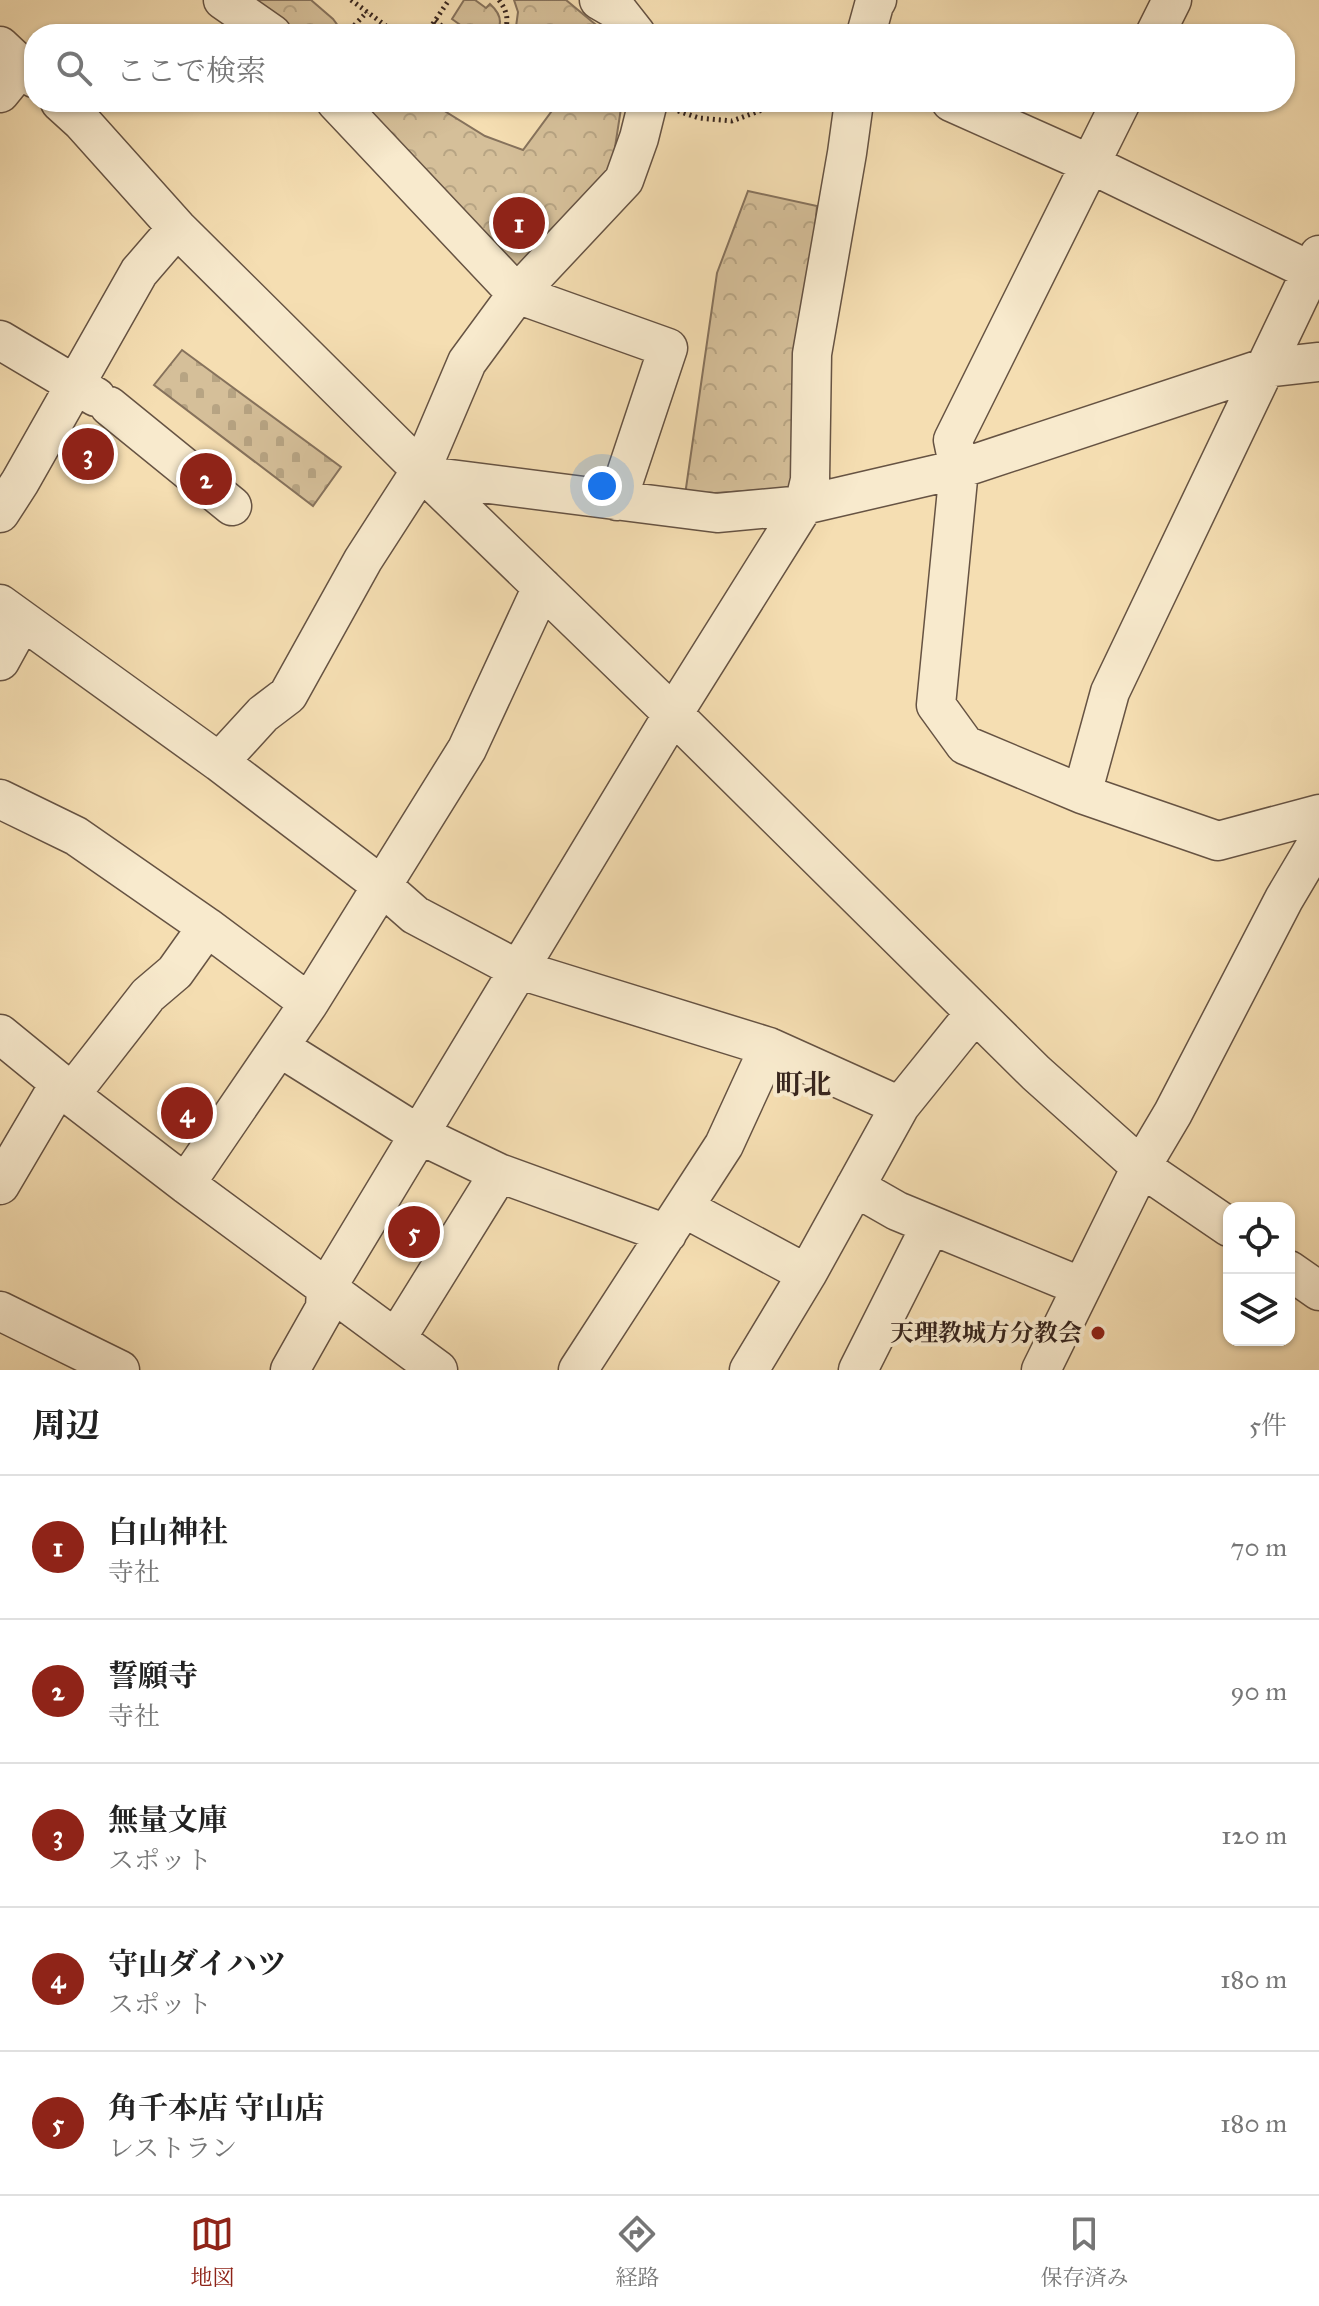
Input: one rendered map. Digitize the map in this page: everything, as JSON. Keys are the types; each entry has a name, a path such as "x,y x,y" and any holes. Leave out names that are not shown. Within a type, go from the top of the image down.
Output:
{"street":[{"path":"223,0 258,24"},
{"path":"599,0 618,11 628,24"},
{"path":"869,24 877,0"},
{"path":"1160,24 1172,0"},
{"path":"71,112 177,228 1036,1073 1141,1167 1223,1223"},
{"path":"345,112 517,294 668,348 617,501"},
{"path":"219,762 263,714 288,695 363,560 424,473 467,362 517,294 624,180 639,138 657,112"},
{"path":"290,1370 325,1308 326,1288 517,969 804,505 810,480 812,354 853,112"},
{"path":"973,112 1316,267 1264,368 1110,692 1082,794"},
{"path":"1116,112 953,440 959,469 936,705 965,745 1082,794 1218,841 1319,814"},
{"path":"0,513 20,482 93,396 139,272 177,228"},
{"path":"0,340 93,396 232,506"},
{"path":"424,473 717,513 804,505 959,469 1264,368 1319,362"},
{"path":"187,1185 309,1003 467,749 542,587"},
{"path":"0,661 11,612 219,762 382,886 415,915 517,969 769,1047 900,1106"},
{"path":"0,799 76,836 309,1003"},
{"path":"1041,1370 1141,1167 1173,1113 1284,899 1319,840"},
{"path":"6,1163 65,1089 148,995 175,972 207,927"},
{"path":"749,1370 807,1274 900,1106 975,1013"},
{"path":"0,1034 187,1185 438,1370"},
{"path":"279,1047 418,1134 499,1173 676,1221 807,1274"},
{"path":"578,1370 724,1145 769,1047"},
{"path":"396,1339 499,1173"},
{"path":"855,1187 897,1211 1082,1287"},
{"path":"858,1370 931,1225"},
{"path":"1295,1274 1319,1291"},
{"path":"0,1311 102,1366"}],"path":[{"path":"351,0 383,24"},
{"path":"433,24 449,0"},
{"path":"499,0 508,17 507,24"},
{"path":"356,24 367,12"},
{"path":"435,21 439,24"},
{"path":"680,112 699,118 732,121 757,112"}],"green space":[{"path":"247,0 311,0 337,24 283,24"},
{"path":"464,0 475,0 486,8 490,4 500,22 459,24 452,19"},
{"path":"514,0 566,0 595,24 516,24 518,12"},
{"path":"367,112 446,112 485,136 523,150 551,112 620,112 611,173 519,271"},
{"path":"748,191 817,206 792,488 685,495 717,273"},
{"path":"182,350 341,467 313,506 154,385"}],"place":[{"name":"白山神社","path":"519,223"},
{"name":"無量文庫","path":"88,454"},
{"name":"誓願寺","path":"206,479"},
{"name":"守山ダイハツ","path":"187,1113"},
{"name":"角千本店 守山店","path":"414,1232"},
{"name":"天理教城方分教会","path":"1098,1333"}],"district":[{"name":"町北","path":"803,1084"}]}
